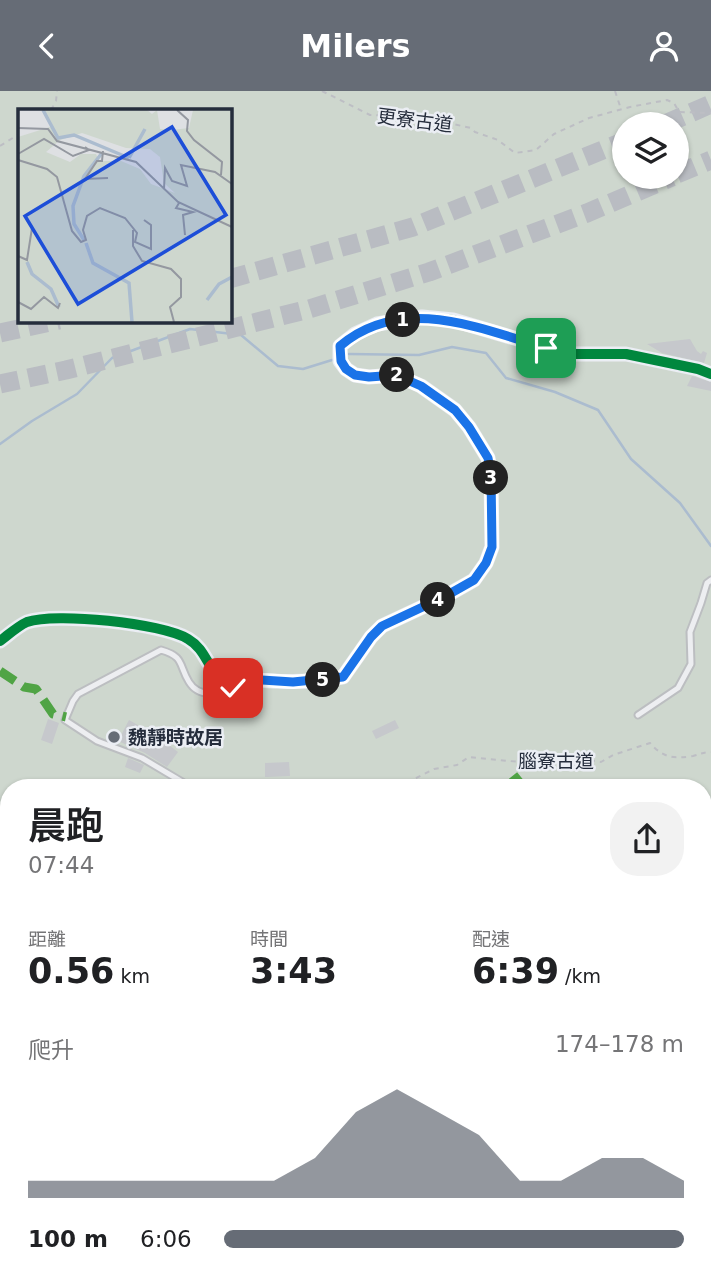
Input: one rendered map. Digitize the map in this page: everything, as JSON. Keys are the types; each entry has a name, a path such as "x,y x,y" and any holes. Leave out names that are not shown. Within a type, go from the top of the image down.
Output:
{"street":[{"path":"0,641 26,622 54,618 93,620 148,626 186,637 200,648 218,677 293,682 343,677 382,626 474,580 486,563 492,547 491,475 488,458 455,410 421,386 396,375 369,377 355,375 346,369 341,361 340,346 355,334 377,324 422,317 453,320 568,354 626,354 711,374"}],"lane":[{"path":"638,715 678,688 691,664 690,632 706,583 711,580"},
{"path":"177,779 142,758 97,741 65,720 72,701 78,694 161,649 174,654 188,681 195,689 206,694 233,688 248,679"}],"path":[{"path":"52,109 57,91"},
{"path":"615,91 621,110"},
{"path":"0,146 18,135"}],"shaded area":[{"path":"0,91 711,91 711,779 0,779"}],"building":[{"path":"690,339 697,351 701,354 703,351 707,353 704,363 662,353 647,344"},
{"path":"692,376 711,382 711,391 687,386"},
{"path":"48,719 59,723 52,744 41,740"},
{"path":"129,720 178,752 167,767 118,741"},
{"path":"395,720 399,728 376,739 372,731"},
{"path":"128,758 144,765 140,773 125,767"},
{"path":"289,762 290,776 265,777 265,763"}],"waterway":[{"path":"0,444 77,394 112,358 190,329 241,335 278,366 303,369 332,360"},
{"path":"349,354 419,355 452,347 486,353 506,378 555,392 598,410 631,459 680,503 711,546"}],"tunnel":[{"path":"689,114 711,104"},
{"path":"231,278 413,227 612,146"},
{"path":"689,169 711,160"},
{"path":"0,384 309,309 429,272 644,189"},
{"path":"0,333 50,322"}],"marked path":[{"path":"0,671 24,687 36,689 53,714 66,717"},
{"path":"516,779 522,774 527,763"}],"cycle path":[{"path":"0,641 27,622 41,619 83,619 133,624 175,633 188,639 198,647 218,676 313,681 343,677 382,626 474,580 486,563 492,547 491,475 488,458 455,410 421,386 396,375 369,377 355,375 346,369 340,361 340,346 355,334 377,324 422,317 453,320 568,354 626,354 711,374"}],"place":[{"name":"魏靜時故居","path":"114,737"}],"route":[{"path":"233,688 248,679 293,682 343,677 382,626 474,580 486,563 492,547 491,475 488,458 469,427 455,410 421,386 396,375 355,375 346,369 341,361 340,346 355,334 377,324 422,317 453,320 546,348"}]}
